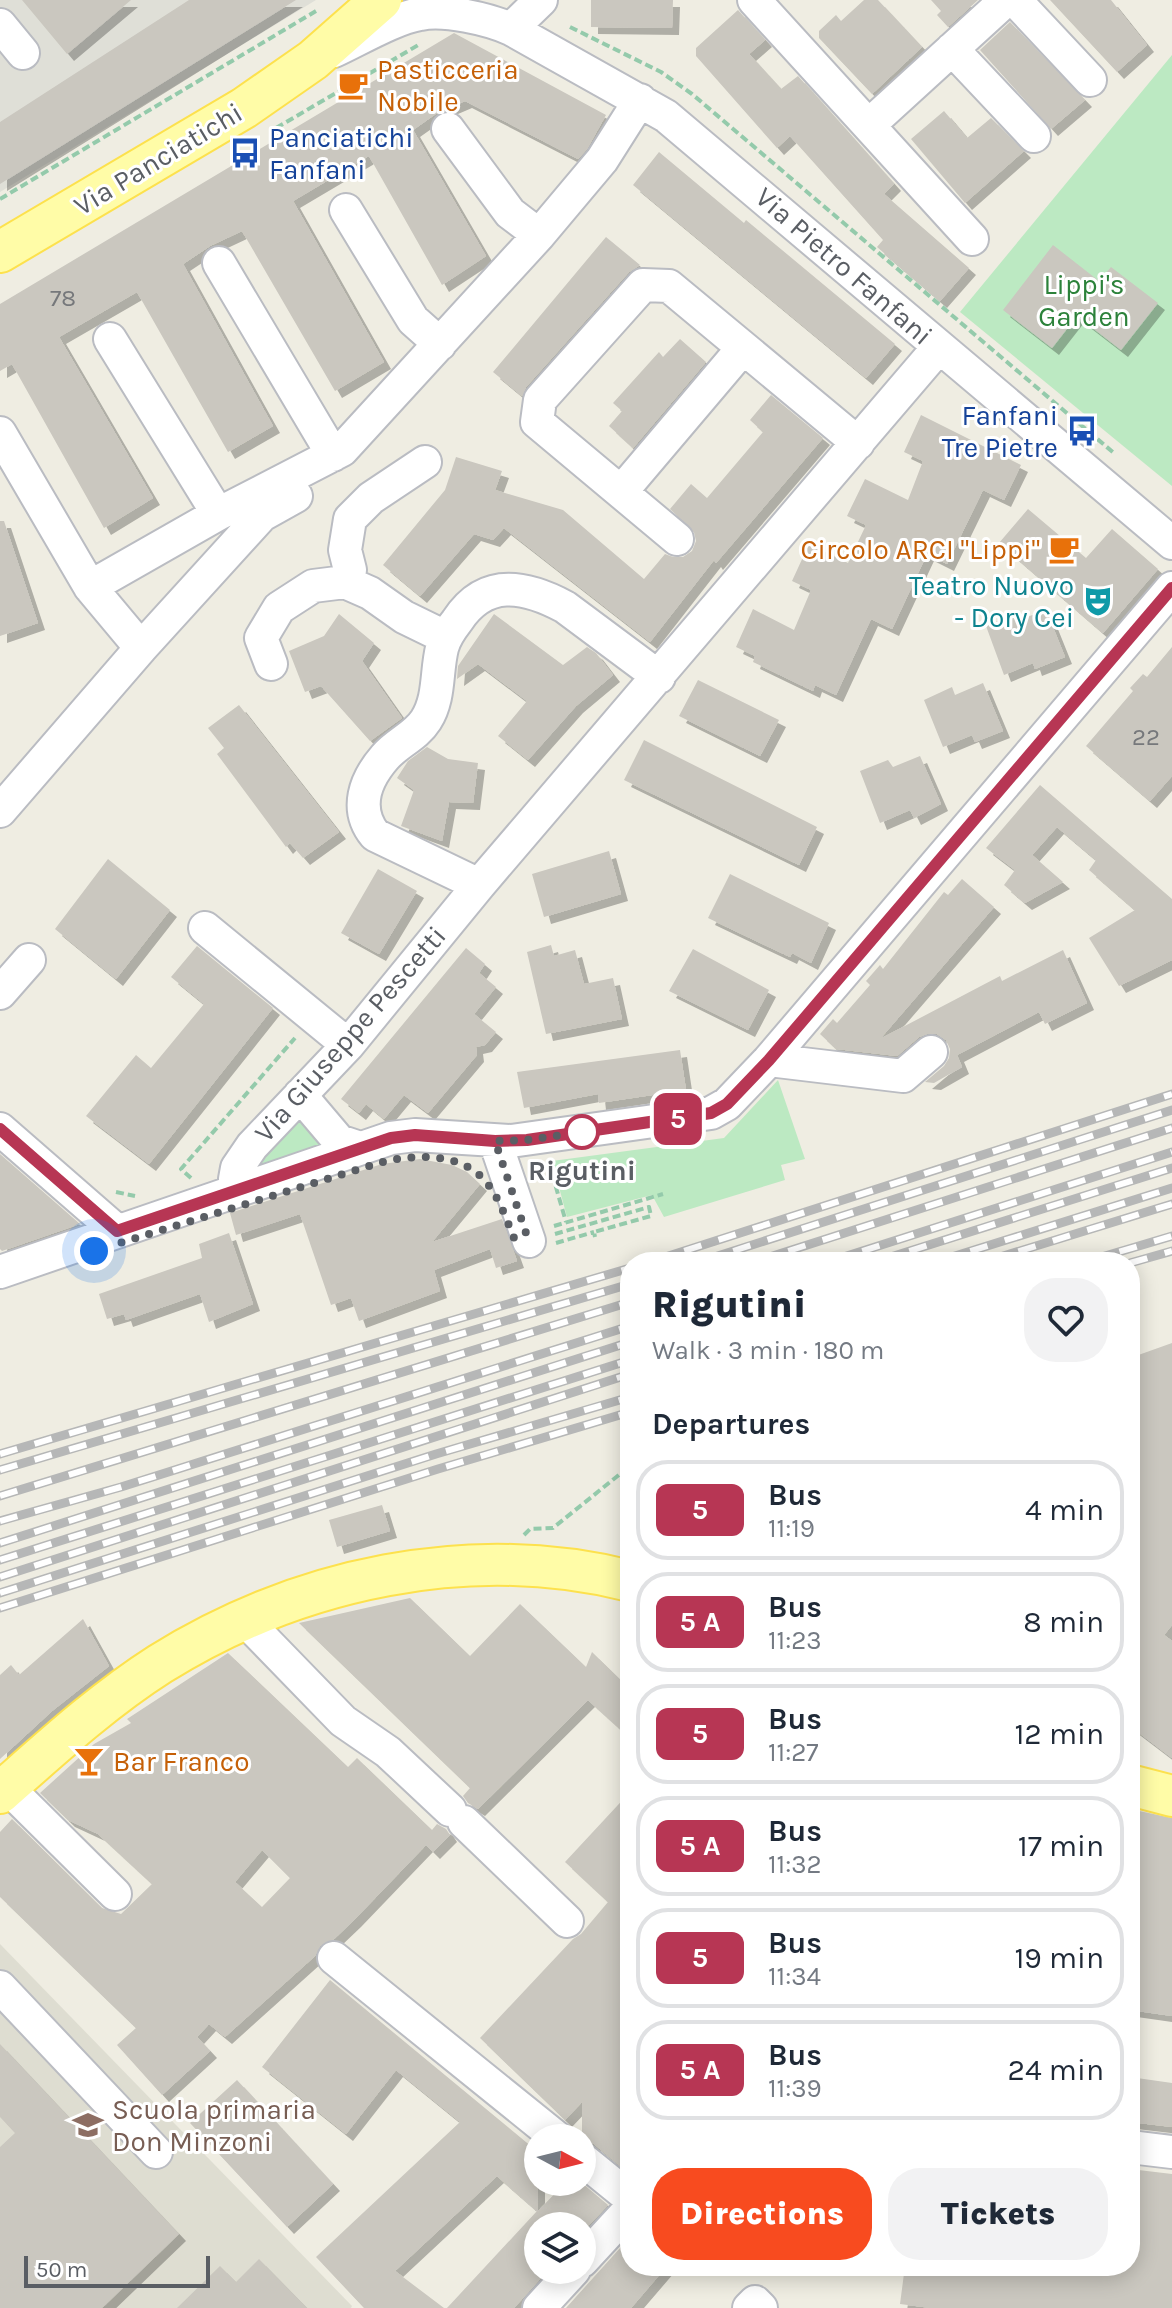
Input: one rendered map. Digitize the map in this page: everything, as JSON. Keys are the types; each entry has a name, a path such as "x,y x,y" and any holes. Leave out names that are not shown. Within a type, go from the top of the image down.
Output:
{"main road":[{"name":"Via Panciatichi","path":"0,252 220,124 313,60 381,0"},
{"path":"3,1790 126,1688 183,1651 243,1618 312,1592 438,1568 516,1564 620,1579"},
{"path":"1140,1764 1172,1772"},
{"path":"1140,1788 1172,1796"}],"street":[{"path":"495,17 541,0"},
{"path":"754,0 972,239"},
{"path":"869,125 1006,0"},
{"path":"1015,0 1090,80"},
{"name":"Via Pietro Fanfani","path":"313,60 416,14 495,17 666,116 709,149 1172,543"},
{"path":"0,25 23,53"},
{"path":"952,49 1034,136"},
{"path":"0,811 141,648 262,515 312,487 338,453 539,235 602,160 640,100"},
{"path":"448,129 510,213 539,235"},
{"path":"346,210 413,320 440,344"},
{"path":"219,263 338,453"},
{"path":"677,539 537,422 540,400 643,285 669,286 858,443"},
{"path":"110,339 218,514"},
{"name":"Via Giuseppe Pescetti","path":"239,1189 235,1179 241,1160 264,1131 348,1045 479,885 939,347"},
{"path":"621,492 743,348"},
{"path":"0,433 90,587 141,648"},
{"path":"90,587 218,514 338,453"},
{"path":"345,582 350,570 345,550 350,519 371,498 425,462"},
{"path":"271,664 261,638 279,608 313,586 345,582 370,593 404,617 445,637"},
{"path":"0,1272 391,1138 415,1135 495,1141 527,1140 711,1113 727,1104 769,1060 1172,588"},
{"path":"479,885 375,835 365,819 362,805 365,789 385,756 416,732 427,718 438,683 445,637 462,612 486,593 504,589 528,592 565,607 659,677"},
{"path":"205,928 348,1045"},
{"path":"0,993 29,960"},
{"path":"769,1060 903,1076 931,1052"},
{"path":"300,1095 339,1141 360,1148"},
{"path":"0,1129 117,1231"},
{"path":"495,1141 533,1240"},
{"path":"243,1618 343,1721 388,1752 567,1921"},
{"path":"3,1790 115,1894"},
{"path":"334,1958 540,2124"},
{"path":"0,1987 156,2152"},
{"path":"1140,2148 1172,2152"},
{"path":"596,2170 620,2190"},
{"path":"596,2246 620,2220"},
{"path":"539,2308 561,2284"},
{"path":"749,2308 755,2302 761,2308"}],"path":[{"path":"0,199 319,9"},
{"path":"180,1186 194,1180 181,1169 314,1016"},
{"path":"548,1159 566,1222"},
{"path":"103,1189 139,1196"},
{"path":"533,1240 566,1222 663,1194"},
{"path":"649,1207 651,1216 594,1235 533,1240 649,1207"},
{"path":"516,1564 522,1538 530,1529 553,1528 620,1474"}],"shaded area":[{"path":"0,0 316,0 0,192"},
{"name":"Scuola primaria Don Minzoni","path":"0,1944 352,2306 351,2308 0,2308"}],"green space":[{"name":"Lippi's Garden","path":"1172,55 1172,486 960,312"},
{"path":"778,1080 805,1159 781,1165 785,1180 664,1217 652,1195 567,1217 552,1161 724,1138"},
{"path":"303,1112 332,1148 259,1169 257,1166 261,1160"}],"building":[{"path":"22,0 131,0 67,54"},
{"path":"189,0 296,0 0,184 0,122"},
{"path":"591,0 673,0 672,28 591,27"},
{"path":"864,0 878,0 922,47 872,94 819,38 819,31 836,15 841,21"},
{"path":"931,0 978,0 948,27 937,15 941,11"},
{"path":"1050,0 1111,0 1147,45 1117,72"},
{"path":"738,10 765,40 749,54 781,89 798,76 894,184 884,194 969,268 940,301 877,247 883,240 790,136 777,148 696,56 696,48"},
{"path":"1010,22 1085,100 1051,129 980,50"},
{"path":"454,33 606,115 587,149 578,159 465,101 437,113 413,130 486,256 442,285 369,156 293,201 384,362 335,391 242,231 210,246 183,264 273,426 228,452 137,292 59,337 153,498 104,528 12,364 0,371 0,304"},
{"path":"944,111 967,138 991,118 1024,151 965,203 911,139"},
{"path":"659,152 895,344 866,378 633,185"},
{"path":"606,237 640,265 629,272 526,387 522,396 493,372"},
{"path":"1053,245 1099,281 1111,267 1158,303 1121,350 1077,316 1052,348 1003,310"},
{"path":"680,339 706,362 633,448 609,426 622,411 613,403 659,352 663,357"},
{"path":"771,395 823,438 716,563 714,560 650,642 504,528 493,540 474,534 420,596 383,565 445,490 456,457 502,471 495,490 563,510 644,579 665,554 683,557 692,551 696,541 694,532 670,509 691,484 707,498 763,432 750,420"},
{"path":"921,415 1021,465 1004,500 983,490 947,564 927,554 892,629 871,619 836,695 815,685 813,691 753,662 755,656 736,647 753,609 794,630 811,590 792,581 809,544 848,563 866,525 847,516 865,479 908,500 923,461 904,452"},
{"name":"Teatro Nuovo - Dory Cei","path":"1028,509 1086,558 1112,529 1158,569 1103,633 999,543"},
{"path":"0,521 4,521 38,623 0,636"},
{"path":"1046,610 1065,657 1035,669 1033,663 1004,675 986,626 1013,615 1016,621"},
{"path":"339,614 374,643 362,661 402,718 370,741 321,686 305,692 289,651 324,636"},
{"path":"494,614 563,665 587,647 596,653 613,675 576,706 528,760 498,736 527,701 478,664 457,679 458,666"},
{"path":"1172,647 1172,776 1150,801 1086,746 1133,691 1130,688 1143,674 1147,677"},
{"path":"698,680 779,720 760,756 679,716"},
{"path":"983,683 1003,731 975,742 972,735 943,747 924,700 952,687 955,695"},
{"path":"239,705 339,832 303,858 290,843 286,847 217,754 224,748 208,728"},
{"path":"644,740 817,827 799,865 624,780"},
{"path":"427,747 448,759 478,763 473,803 449,802 442,841 401,826 414,790 397,778 408,761"},
{"path":"920,756 941,804 914,818 910,810 880,823 860,771 888,760 893,767"},
{"path":"1040,785 1172,899 1172,960 1119,986 1089,938 1135,910 1089,870 1096,860 1057,827 1032,855 1063,882 1025,903 1004,885 1015,870 986,848"},
{"path":"609,851 621,894 544,917 532,874"},
{"path":"108,859 170,910 116,979 55,929"},
{"path":"378,869 417,891 379,954 341,933"},
{"path":"730,874 829,923 811,963 792,953 790,957 708,918"},
{"path":"962,879 994,907 880,1039 1000,976 1002,981 1063,950 1087,1003 1045,1024 1039,1012 957,1055 962,1067 934,1083 925,1082 944,1066 950,1049 946,1040 937,1034 919,1037 897,1056 836,1049 820,1034 833,1019 837,1023 870,985 866,981 880,965 883,969 944,892 948,895"},
{"path":"551,945 554,956 575,950 584,984 613,978 622,1019 546,1034 527,952"},
{"path":"197,946 273,1008 149,1164 86,1116 136,1055 151,1068 204,1004 171,977"},
{"path":"466,948 485,964 479,973 496,987 474,1014 496,1032 485,1045 476,1047 477,1055 428,1113 404,1095 384,1119 366,1104 359,1113 341,1099"},
{"path":"693,949 769,990 748,1030 669,991"},
{"path":"680,1050 686,1090 599,1103 598,1094 524,1108 517,1072"},
{"path":"0,1154 80,1224 2,1251"},
{"path":"420,1159 452,1165 467,1172 480,1184 432,1242 502,1219 517,1261 496,1268 490,1249 434,1270 440,1291 359,1321 351,1298 331,1305 300,1214 236,1235 230,1213 382,1164"},
{"path":"229,1233 253,1304 209,1322 200,1294 126,1320 124,1314 107,1319 99,1294 202,1258 199,1244"},
{"path":"1172,1343 1172,1625 1164,1635 1172,1641 1172,1758 1140,1734 1140,1354"},
{"path":"382,1505 390,1531 337,1547 329,1520"},
{"path":"410,1598 470,1656 520,1604 586,1667 592,1652 620,1679 620,1729 588,1700 478,1809 463,1796 470,1788 299,1623"},
{"path":"83,1619 109,1666 52,1711 0,1759 0,1675 11,1665 19,1675"},
{"path":"228,1653 348,1767 357,1758 432,1830 437,1824 450,1835 433,1852 426,1845 354,1920 333,1940 320,1946 315,1956 225,2037 209,2024 197,2037 210,2051 162,2095 117,2045 136,2028 0,1897 0,1832 12,1819 102,1908 121,1914 152,1884 98,1834 68,1820 40,1793 94,1744 131,1723 127,1719","holes":["262,1850 290,1878 262,1907 235,1882"]},
{"path":"620,1803 620,2166 596,2146 596,2124 582,2124 582,2102 565,2120 480,2038 608,1902 565,1862"},
{"path":"1140,1811 1172,1818 1172,2016 1140,2011"},
{"path":"330,1980 524,2140 524,2196 538,2196 538,2211 552,2196 596,2195 608,2205 596,2218 596,2212 536,2212 497,2176 395,2271 444,2308 364,2308 316,2257 460,2122 396,2070 346,2134 262,2067"},
{"path":"0,2044 179,2234 102,2308 0,2308 0,2147 15,2133 0,2117"},
{"path":"1140,2078 1172,2083 1172,2127 1140,2123"},
{"path":"237,2080 333,2184 287,2227 190,2123"},
{"path":"1140,2170 1172,2174 1172,2308 931,2308 900,2304 904,2276 1140,2276"},
{"path":"524,2225 524,2284 535,2284 514,2308 447,2308"},
{"path":"620,2248 620,2276 658,2276 631,2308 566,2308 588,2284 596,2284 596,2275"},
{"path":"259,2259 307,2308 177,2308 220,2266 236,2282"}],"railway":[{"path":"681,1252 1172,1094"},
{"path":"730,1252 1172,1110"},
{"path":"785,1252 1172,1128"},
{"path":"859,1252 1172,1152"},
{"path":"907,1252 1172,1168"},
{"path":"968,1252 1172,1188"},
{"path":"1016,1252 1172,1204"},
{"path":"1118,1252 1172,1236"},
{"path":"1140,1260 1172,1251"},
{"path":"0,1454 620,1271"},
{"path":"0,1470 620,1287"},
{"path":"0,1496 620,1305"},
{"path":"0,1521 121,1487 620,1329"},
{"path":"0,1543 620,1345"},
{"path":"0,1560 620,1363"},
{"path":"0,1577 620,1377"},
{"path":"0,1593 436,1454 620,1400"},
{"path":"0,1608 438,1469 620,1415"}],"bus line":[{"name":"5","path":"0,1129 117,1231 391,1138 415,1135 495,1141 527,1140 711,1113 727,1104 769,1060 1172,588"}],"place":[{"name":"Pasticceria Nobile","path":"353,85"},
{"name":"Panciatichi Fanfani","path":"245,153"},
{"name":"Fanfani Tre Pietre","path":"1082,431"},
{"name":"Circolo ARCI \"Lippi\"","path":"1064,549"},
{"name":"Teatro Nuovo - Dory Cei","path":"1098,601"},
{"name":"Rigutini","path":"582,1132"},
{"name":"Bar Franco","path":"89,1761"},
{"name":"Scuola primaria Don Minzoni","path":"88,2125"}],"route":[{"path":"94,1251 379,1163 423,1156 460,1164 478,1173 499,1201 514,1238 526,1233 495,1141 582,1132"}]}
